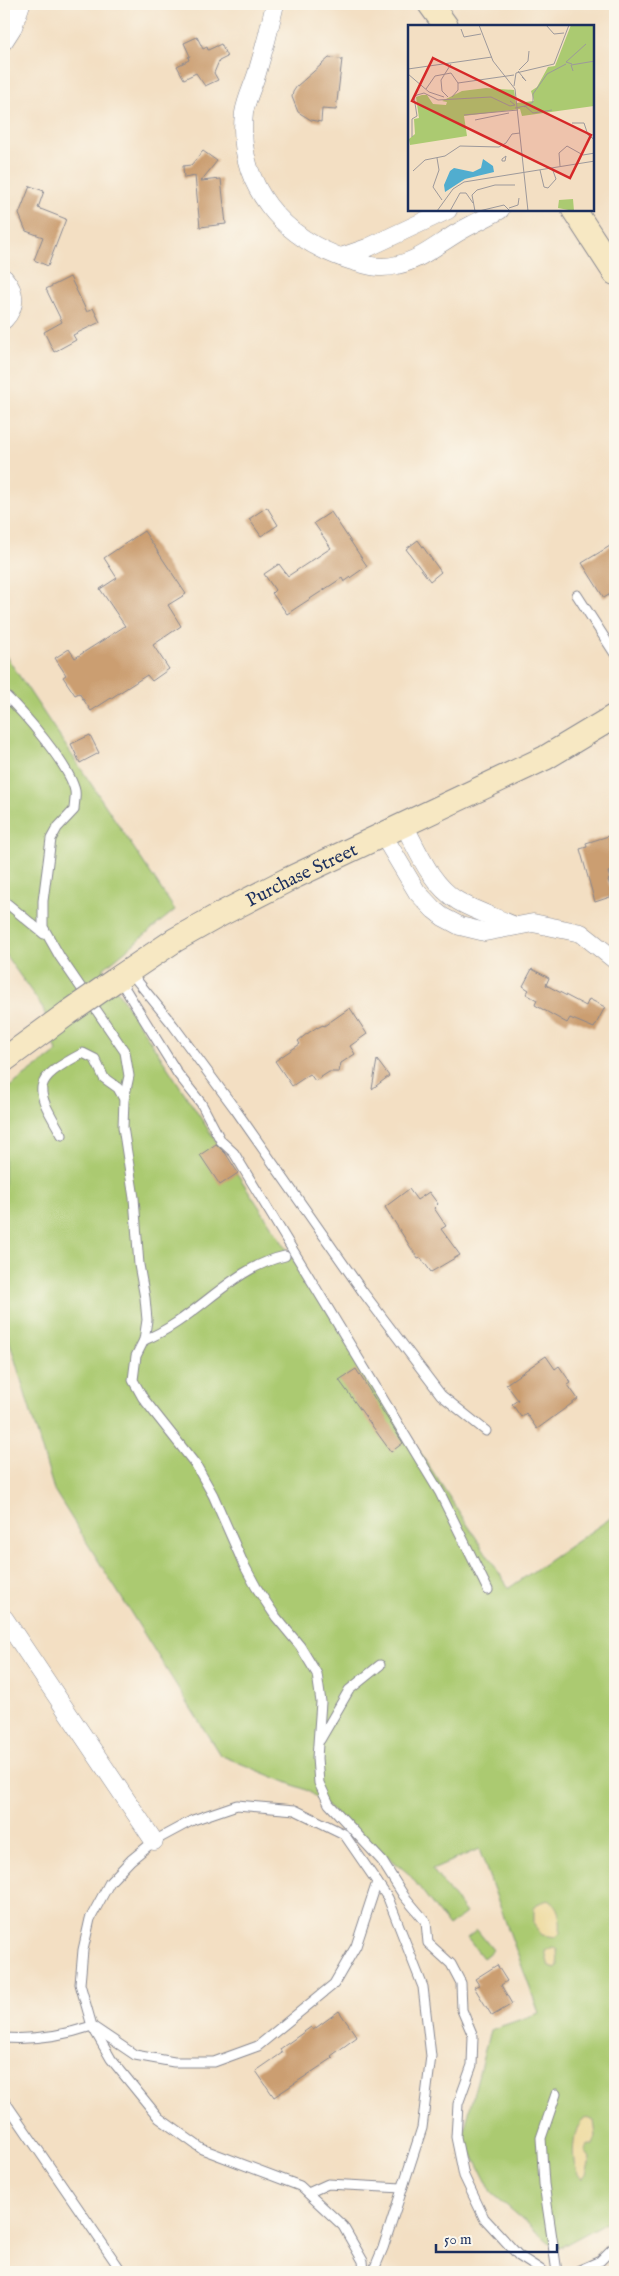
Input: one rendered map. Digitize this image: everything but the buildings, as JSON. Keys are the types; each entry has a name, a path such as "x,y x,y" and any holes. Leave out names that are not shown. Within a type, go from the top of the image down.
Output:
{"main road":[{"path":"430,4 445,25"},
{"path":"575,211 611,260"},
{"name":"Purchase Street","path":"4,1060 68,1013 175,940 221,914 287,880 545,758 615,716"}],"street":[{"path":"4,41 13,27 21,4"},
{"path":"275,4 269,31 244,112 247,167 260,193 273,212 310,242 341,257 376,268 396,266 417,258 458,232 498,211"},
{"path":"341,257 367,248 446,211"},
{"path":"4,278 12,290 14,303 9,315 4,320"},
{"path":"393,830 436,881 453,897 515,926"},
{"path":"393,830 417,892 443,917 460,926 485,932 533,923 581,933 615,960"},
{"path":"443,917 453,897"},
{"path":"4,1618 154,1841"}],"lane":[{"path":"578,594 615,654"},
{"path":"4,694 17,706 63,765 75,791 74,810 57,828 51,839 43,901 42,926 125,1052 129,1076 124,1099 123,1127 134,1198 139,1265 147,1320 144,1340 136,1356 134,1380 143,1398 196,1465 214,1495 243,1563 256,1587 276,1617 300,1646 317,1674 321,1702 317,1758 319,1783 329,1804 382,1861 404,1896 426,1922 428,1943 451,1964 462,1983 462,2010 473,2036 472,2066 458,2104 456,2137 464,2176 484,2218 519,2256 544,2272"},
{"path":"4,900 49,938"},
{"path":"121,977 173,1025 235,1109 363,1292 441,1395 486,1431"},
{"path":"121,977 178,1074 201,1103 221,1141 234,1153 440,1493 488,1590"},
{"path":"62,1135 46,1108 40,1092 46,1076 65,1062 82,1053 95,1059 104,1078 118,1088 124,1099"},
{"path":"144,1340 160,1334 187,1316 250,1268 270,1259 285,1256"},
{"path":"318,1744 350,1690 380,1664"},
{"path":"364,2272 362,2262 343,2226 300,2186 202,2149 159,2118 111,2059 92,2026 80,1984 83,1950 90,1919 110,1882 131,1860 154,1841 193,1820 237,1805 295,1810 344,1834 388,1898 423,1986 431,2056 422,2128 384,2248 373,2272"},
{"path":"92,2026 135,2055 174,2062 214,2062 258,2046 334,1984 356,1946 377,1882"},
{"path":"4,2038 25,2040 64,2035 92,2026"},
{"path":"556,2094 541,2138 544,2184 557,2272"},
{"path":"4,2100 122,2272"},
{"path":"308,2193 328,2184 402,2188"},
{"path":"575,2272 600,2261 615,2246"}],"green space":[{"path":"4,653 175,910 103,969 509,1588 615,1515 615,2218 557,2249 492,2193 463,2135 490,2030 539,2013 479,1849 432,1869 466,1913 449,1926 409,1874 308,1791 220,1755 54,1490 4,1323 4,1091 57,1052 43,1008 4,953"},
{"path":"477,1930 493,1950 483,1958 467,1938"}],"sand":[{"path":"548,1900 552,1902 559,1914 560,1933 556,1937 542,1935 534,1925 534,1908 537,1904"},
{"path":"553,1947 557,1950 558,1966 556,1969 549,1967 545,1951"},
{"path":"586,2117 594,2121 596,2136 593,2145 587,2145 585,2151 590,2158 586,2175 582,2179 575,2166 574,2147 577,2129"}]}
